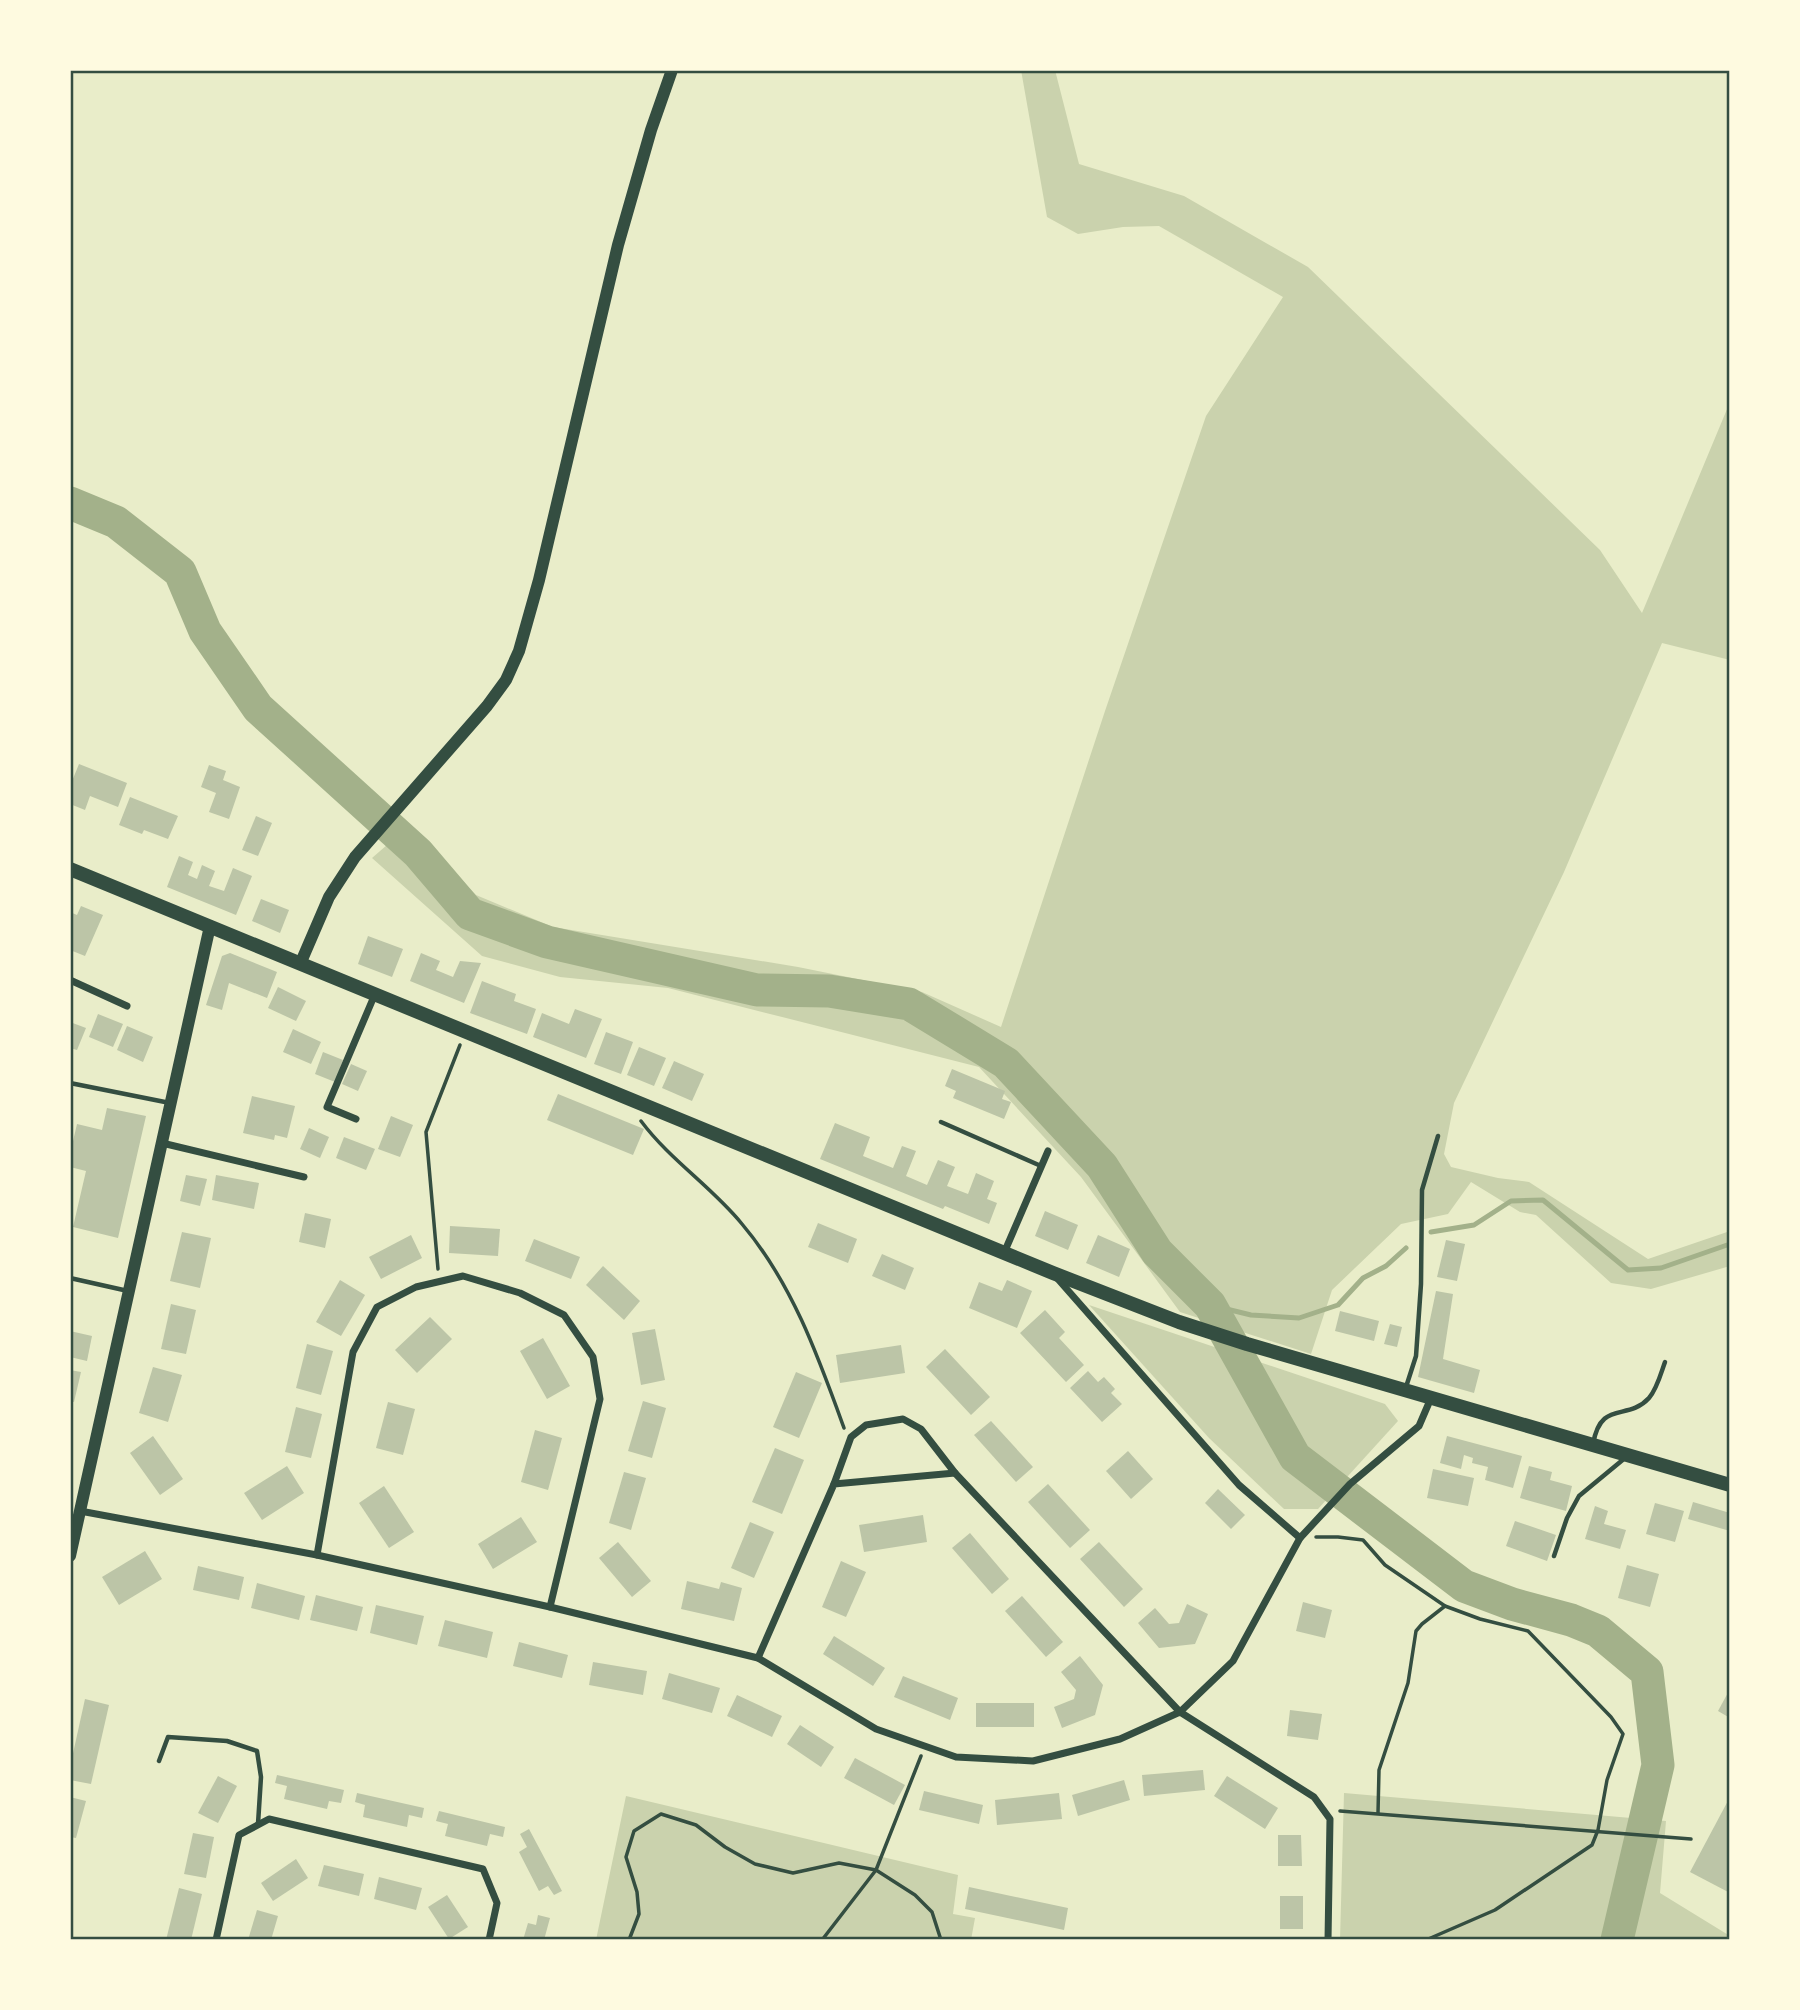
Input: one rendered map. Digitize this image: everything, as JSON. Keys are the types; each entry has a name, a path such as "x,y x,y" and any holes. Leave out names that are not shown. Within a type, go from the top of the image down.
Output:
{"main road":[{"path":"301,962 329,897 355,857 488,706 506,680 519,651 539,580 618,246 651,130 672,70"},
{"path":"70,869 1052,1273 1179,1322 1730,1485"},
{"path":"70,1556 210,926"}],"street":[{"path":"70,980 127,1006"},
{"path":"356,1119 327,1107 375,993"},
{"path":"162,1143 304,1177"},
{"path":"1004,1253 1048,1151"},
{"path":"1052,1273 1239,1485 1300,1538"},
{"path":"317,1555 353,1352 377,1307 416,1287 463,1276 520,1293 564,1315 593,1356 600,1399 551,1607"},
{"path":"80,1511 317,1555 551,1607 758,1658 876,1729 956,1757 1032,1761 1120,1739 1180,1712 1233,1661 1300,1538 1350,1485 1419,1426 1432,1397"},
{"path":"758,1658 834,1484 851,1437 866,1425 902,1419 921,1429 956,1473 1180,1712 1314,1797 1330,1819 1328,1940"},
{"path":"834,1484 956,1473"},
{"path":"216,1940 239,1835 269,1819 483,1869 497,1903 489,1940"}],"lane":[{"path":"70,1083 171,1103"},
{"path":"941,1122 1041,1166"},
{"path":"1406,1390 1416,1356 1422,1284 1422,1190 1438,1136"},
{"path":"70,1278 129,1291"},
{"path":"1592,1444 1595,1430 1606,1415 1630,1409 1648,1398 1665,1362"},
{"path":"1554,1556 1567,1518 1579,1496 1629,1455"},
{"path":"159,1760 168,1737 227,1741 257,1751 261,1777 258,1825"}],"path":[{"path":"439,1281 426,1132 466,1030"},
{"path":"638,1117 654,1139 741,1222 776,1268 820,1359 845,1433 851,1437"},
{"path":"1300,1538 1338,1537 1363,1540 1385,1565 1445,1606 1480,1619 1528,1631 1602,1707 1623,1734 1607,1780 1598,1830 1592,1845 1495,1910 1426,1940"},
{"path":"1378,1814 1379,1770 1408,1683 1416,1631 1445,1606"},
{"path":"822,1940 876,1870 925,1746"},
{"path":"1324,1810 1691,1839"},
{"path":"629,1940 639,1914 637,1892 626,1857 634,1831 662,1814 696,1825 725,1847 755,1864 793,1873 839,1863 876,1870 915,1895 932,1912 941,1940"}],"green space":[{"path":"1021,70 1055,70 1079,164 1184,196 1308,267 1600,550 1642,613 1730,402 1730,660 1662,643 1564,872 1454,1103 1444,1154 1451,1167 1529,1182 1648,1259 1730,1231 1730,1266 1651,1289 1611,1283 1536,1215 1520,1212 1471,1182 1448,1214 1401,1224 1332,1290 1311,1354 1180,1312 1081,1177 979,1067 668,988 560,977 482,956 372,858 410,825 476,895 553,927 798,967 922,992 1001,1027 1206,416 1283,297 1159,226 1123,227 1078,234 1047,217"},
{"path":"1089,1305 1385,1404 1398,1421 1318,1509 1284,1509 1209,1438"},
{"path":"1344,1793 1666,1821 1660,1893 1730,1936 1730,1940 1340,1940"},
{"path":"626,1796 958,1875 953,1914 975,1918 971,1940 596,1940"}],"building":[{"path":"79,764 127,783 118,807 90,796 85,810 70,804 70,786"},
{"path":"209,765 226,771 223,780 240,787 229,819 209,812 216,793 201,787"},
{"path":"130,797 178,816 168,839 144,830 142,834 119,825"},
{"path":"256,816 272,823 258,856 242,850"},
{"path":"179,856 193,862 188,875 197,879 202,865 215,871 209,886 224,891 233,868 252,876 236,915 167,887"},
{"path":"261,899 289,910 280,933 252,921"},
{"path":"81,906 103,915 85,956 70,950 70,912 77,915"},
{"path":"368,936 403,949 392,977 358,964"},
{"path":"230,953 277,972 267,998 229,983 222,1010 206,1005 222,956"},
{"path":"421,953 440,961 436,970 453,977 460,961 481,963 464,1003 410,981"},
{"path":"482,981 516,994 514,1001 536,1009 527,1034 470,1013"},
{"path":"278,987 306,1001 296,1021 268,1008"},
{"path":"575,1009 602,1019 586,1058 533,1037 542,1013 569,1024"},
{"path":"98,1014 123,1024 113,1047 89,1037"},
{"path":"70,1022 86,1028 77,1050 70,1048"},
{"path":"127,1026 153,1037 143,1062 117,1050"},
{"path":"293,1029 321,1042 311,1064 283,1052"},
{"path":"606,1032 633,1042 621,1074 594,1064"},
{"path":"639,1047 666,1058 654,1086 627,1075"},
{"path":"323,1052 343,1060 335,1082 315,1074"},
{"path":"674,1061 704,1074 692,1101 662,1088"},
{"path":"351,1064 367,1071 358,1091 342,1084"},
{"path":"952,1069 1005,1091 1002,1099 1011,1102 1004,1119 953,1098 956,1091 945,1086"},
{"path":"558,1094 644,1129 633,1155 547,1120"},
{"path":"252,1096 295,1106 287,1138 275,1135 274,1140 243,1133"},
{"path":"107,1108 146,1116 118,1238 73,1227 86,1171 70,1167 77,1124 102,1130"},
{"path":"391,1116 413,1125 400,1157 378,1149"},
{"path":"835,1123 870,1137 863,1156 893,1168 902,1146 916,1151 906,1176 927,1185 938,1160 955,1167 947,1186 968,1194 976,1173 994,1181 987,1199 997,1203 989,1224 945,1206 943,1209 820,1159"},
{"path":"309,1128 329,1137 320,1158 300,1149"},
{"path":"344,1137 375,1149 366,1170 336,1158"},
{"path":"186,1175 207,1179 200,1206 180,1201"},
{"path":"216,1175 259,1183 254,1209 212,1200"},
{"path":"1045,1211 1078,1225 1068,1250 1035,1236"},
{"path":"305,1213 331,1219 325,1248 299,1242"},
{"path":"818,1223 857,1239 848,1263 808,1247"},
{"path":"450,1226 500,1229 498,1256 449,1253"},
{"path":"182,1232 211,1238 200,1288 170,1281"},
{"path":"411,1235 422,1258 381,1279 369,1257"},
{"path":"1098,1235 1130,1249 1119,1277 1086,1263"},
{"path":"534,1239 580,1257 571,1279 525,1261"},
{"path":"1446,1240 1465,1244 1457,1281 1437,1277"},
{"path":"882,1254 914,1268 905,1290 872,1276"},
{"path":"603,1266 640,1301 624,1320 586,1285"},
{"path":"340,1280 365,1295 341,1336 316,1322"},
{"path":"1007,1280 1032,1291 1017,1328 969,1308 979,1282 1002,1291"},
{"path":"1436,1291 1453,1294 1443,1359 1480,1370 1474,1393 1418,1377"},
{"path":"171,1304 196,1310 186,1354 161,1349"},
{"path":"1045,1310 1065,1332 1059,1338 1084,1365 1066,1382 1020,1333"},
{"path":"1340,1311 1379,1321 1374,1341 1335,1331"},
{"path":"430,1317 452,1339 417,1373 395,1350"},
{"path":"1390,1324 1402,1327 1397,1347 1384,1344"},
{"path":"655,1329 665,1380 641,1385 632,1333"},
{"path":"70,1331 92,1336 87,1361 70,1357"},
{"path":"543,1338 570,1386 547,1399 520,1351"},
{"path":"307,1344 333,1351 321,1395 296,1388"},
{"path":"901,1345 905,1373 840,1383 836,1355"},
{"path":"945,1349 990,1397 971,1415 926,1367"},
{"path":"153,1367 182,1375 168,1422 139,1413"},
{"path":"70,1370 81,1372 74,1402 70,1401"},
{"path":"1088,1371 1098,1382 1104,1377 1115,1389 1111,1393 1122,1404 1102,1422 1070,1388"},
{"path":"796,1372 822,1383 799,1438 773,1427"},
{"path":"643,1401 666,1408 652,1458 628,1451"},
{"path":"388,1402 415,1409 403,1455 376,1448"},
{"path":"296,1407 322,1414 311,1458 285,1452"},
{"path":"991,1421 1033,1467 1016,1482 974,1435"},
{"path":"535,1430 562,1438 548,1490 521,1482"},
{"path":"153,1436 183,1479 160,1495 130,1453"},
{"path":"1447,1436 1522,1456 1513,1488 1485,1480 1488,1467 1472,1463 1473,1458 1464,1455 1461,1469 1440,1463"},
{"path":"775,1448 804,1460 782,1514 752,1502"},
{"path":"1128,1451 1153,1479 1131,1499 1106,1471"},
{"path":"287,1466 304,1493 262,1520 244,1493"},
{"path":"1529,1466 1552,1472 1550,1480 1572,1486 1566,1511 1520,1498"},
{"path":"1433,1469 1474,1478 1468,1506 1427,1498"},
{"path":"624,1472 646,1478 631,1530 609,1523"},
{"path":"1048,1484 1090,1530 1070,1548 1028,1502"},
{"path":"384,1486 414,1532 389,1548 359,1503"},
{"path":"1218,1489 1245,1515 1231,1529 1205,1503"},
{"path":"1693,1502 1730,1513 1730,1531 1688,1519"},
{"path":"1655,1503 1684,1511 1675,1542 1646,1534"},
{"path":"1595,1506 1608,1511 1604,1524 1626,1530 1620,1549 1585,1539"},
{"path":"923,1515 927,1542 864,1552 859,1525"},
{"path":"521,1517 537,1542 493,1569 478,1544"},
{"path":"1515,1521 1556,1535 1547,1561 1506,1546"},
{"path":"750,1522 774,1532 754,1578 731,1568"},
{"path":"970,1533 1009,1579 992,1594 952,1548"},
{"path":"618,1542 651,1581 632,1597 599,1558"},
{"path":"1099,1542 1143,1589 1124,1607 1080,1559"},
{"path":"145,1551 162,1579 119,1605 102,1577"},
{"path":"841,1561 866,1572 846,1617 822,1607"},
{"path":"1627,1565 1659,1574 1650,1607 1618,1598"},
{"path":"198,1566 244,1577 239,1600 193,1590"},
{"path":"687,1581 719,1589 721,1582 742,1588 734,1621 681,1609"},
{"path":"257,1583 305,1596 299,1620 251,1608"},
{"path":"316,1595 363,1607 357,1631 310,1620"},
{"path":"1022,1596 1063,1642 1046,1657 1005,1611"},
{"path":"1303,1602 1332,1610 1325,1638 1296,1631"},
{"path":"1187,1604 1208,1614 1195,1644 1159,1648 1138,1623 1155,1608 1169,1624 1179,1623"},
{"path":"376,1605 424,1616 417,1645 370,1633"},
{"path":"445,1620 493,1632 487,1658 438,1646"},
{"path":"834,1636 885,1668 873,1686 823,1654"},
{"path":"519,1642 568,1655 562,1678 513,1666"},
{"path":"1080,1656 1103,1685 1095,1715 1062,1728 1054,1707 1074,1699 1076,1690 1061,1672"},
{"path":"593,1662 647,1671 643,1695 589,1685"},
{"path":"669,1673 720,1688 712,1713 662,1699"},
{"path":"903,1676 958,1698 950,1720 894,1697"},
{"path":"1730,1689 1730,1718 1718,1711"},
{"path":"737,1695 782,1716 772,1737 727,1716"},
{"path":"85,1699 109,1705 91,1784 70,1780 70,1767"},
{"path":"976,1703 1034,1703 1034,1727 976,1727"},
{"path":"1290,1710 1322,1714 1318,1740 1287,1736"},
{"path":"800,1725 834,1747 821,1767 787,1744"},
{"path":"855,1758 905,1785 894,1805 844,1778"},
{"path":"1203,1770 1205,1790 1144,1796 1142,1775"},
{"path":"277,1775 344,1790 341,1803 329,1801 327,1809 284,1799 287,1786 275,1783"},
{"path":"218,1776 237,1786 218,1823 198,1813"},
{"path":"1227,1776 1278,1808 1265,1829 1214,1796"},
{"path":"1124,1780 1130,1800 1078,1816 1072,1795"},
{"path":"924,1791 983,1805 979,1824 919,1810"},
{"path":"357,1793 424,1808 422,1818 409,1815 407,1827 363,1817 365,1805 355,1802"},
{"path":"1059,1793 1062,1819 997,1825 995,1800"},
{"path":"70,1797 86,1801 76,1838 70,1837"},
{"path":"1730,1797 1730,1893 1690,1872"},
{"path":"439,1811 505,1827 503,1837 490,1834 487,1846 445,1836 448,1824 436,1821"},
{"path":"529,1829 562,1891 554,1895 548,1886 539,1891 519,1852 527,1847 520,1834"},
{"path":"193,1833 214,1837 206,1878 184,1874"},
{"path":"1278,1835 1301,1835 1302,1866 1278,1866"},
{"path":"296,1859 308,1878 273,1901 261,1883"},
{"path":"324,1865 364,1874 359,1896 318,1886"},
{"path":"379,1877 422,1888 416,1910 374,1899"},
{"path":"969,1887 1068,1908 1064,1930 965,1909"},
{"path":"179,1888 202,1894 191,1940 166,1940"},
{"path":"447,1895 468,1927 449,1939 428,1907"},
{"path":"1280,1896 1303,1896 1303,1929 1280,1929"},
{"path":"257,1910 278,1916 271,1940 248,1940"},
{"path":"538,1915 550,1918 544,1940 523,1940 528,1923 536,1925"}],"waterway":[{"path":"70,503 116,522 180,572 205,631 258,708 418,853 470,914 547,942 757,990 829,991 909,1004 1006,1063 1102,1166 1157,1252 1210,1305 1295,1457 1464,1586 1598,1631 1647,1672 1658,1765 1617,1940"},
{"path":"1431,1232 1474,1225 1511,1201 1543,1200 1628,1270 1661,1268 1730,1244"},
{"path":"1210,1305 1251,1315 1299,1318 1338,1305 1363,1278 1386,1266 1406,1248"}]}
